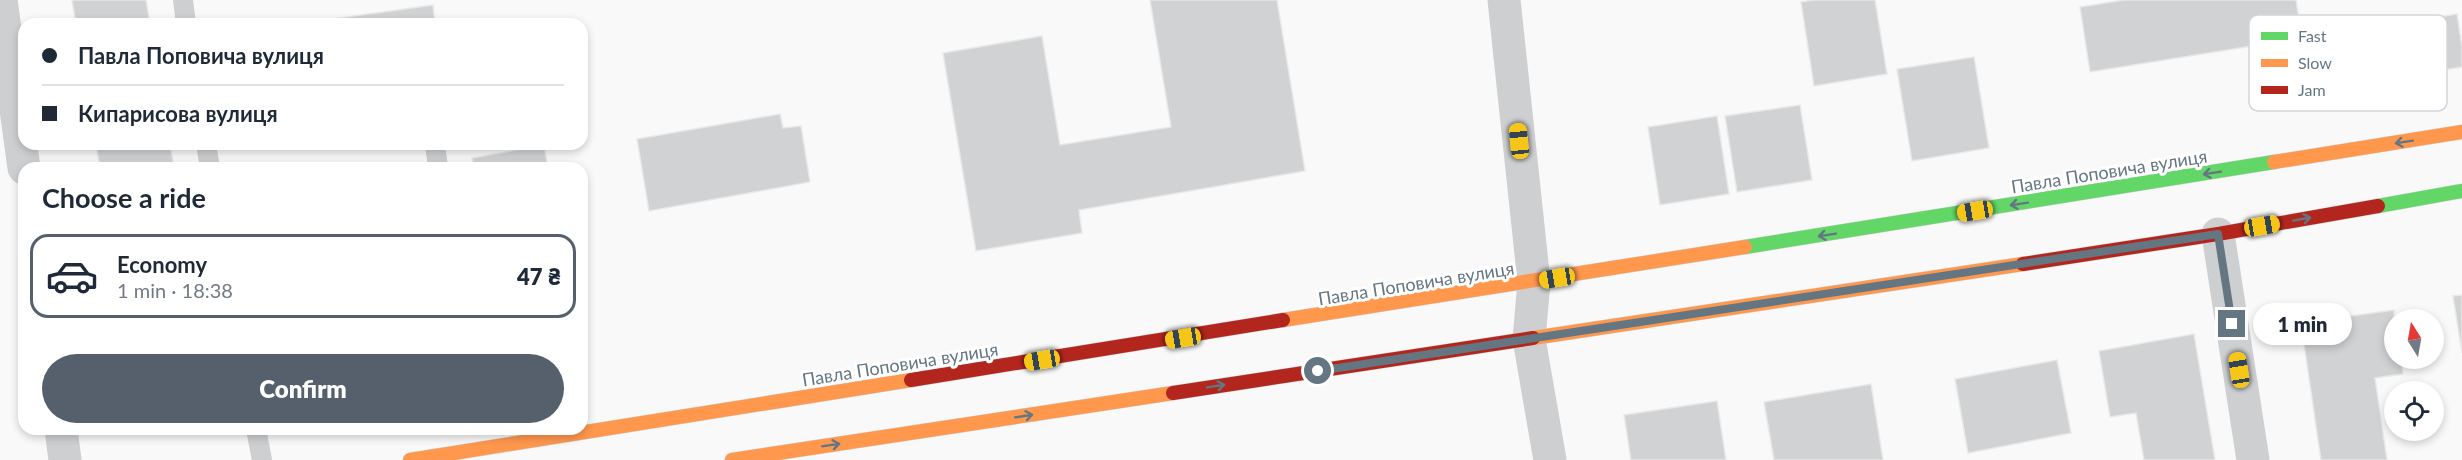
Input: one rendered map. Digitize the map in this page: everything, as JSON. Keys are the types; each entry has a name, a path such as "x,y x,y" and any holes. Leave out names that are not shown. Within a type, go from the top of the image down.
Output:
{"main road":[{"name":"Павла Поповича вулиця","path":"588,432 2462,132"},
{"path":"732,460 2218,234 2462,190"},
{"name":"Павла Поповича вулиця","path":"410,460 568,435"}],"street":[{"path":"1,0 18,124"},
{"path":"1504,0 1534,282 1529,339 1550,460"},
{"path":"2218,234 2253,460"},
{"path":"62,435 65,460"}],"lane":[{"path":"183,0 185,18"},
{"path":"257,435 262,460"},
{"path":"478,435 480,449"}],"building":[{"path":"72,0 146,0 149,18 75,18"},
{"path":"1150,0 1277,0 1305,171 1079,210 1082,233 976,251 943,53 1042,36 1060,145 1171,127"},
{"path":"1875,0 1887,74 1814,86 1801,2"},
{"path":"2124,0 2296,0 2298,15 2249,15 2249,46 2090,72 2080,7"},
{"path":"433,5 434,18 340,18"},
{"path":"2457,14 2462,47 2462,67 2447,69 2447,16"},
{"path":"1974,57 1989,148 1912,161 1897,69"},
{"path":"1800,105 1812,180 1737,192 1725,116"},
{"path":"780,114 783,128 801,126 810,182 649,211 637,139"},
{"path":"1717,116 1729,194 1660,205 1648,127"},
{"path":"97,150 171,150 173,162 99,162"},
{"path":"516,150 545,150 547,162 473,162 472,158"},
{"path":"2462,295 2462,353 2453,296"},
{"path":"2384,311 2384,369 2402,369 2403,374 2375,378 2387,460 2321,460 2301,323"},
{"path":"2194,334 2215,460 2144,460 2136,413 2110,417 2099,351"},
{"path":"2057,360 2071,433 1968,453 1955,379"},
{"path":"1871,384 1883,460 1774,460 1764,402"},
{"path":"1717,401 1726,460 1631,460 1624,415"}],"traffic: fast":[{"path":"1745,247 2274,162"},
{"path":"2378,206 2462,191"}],"traffic: slow":[{"path":"2274,162 2462,132"},
{"path":"1283,320 1745,247"},
{"path":"1533,338 2023,264"},
{"path":"588,432 911,380"},
{"path":"732,460 1173,393"},
{"path":"410,460 567,435"}],"traffic: jam":[{"path":"2023,264 2218,234 2378,206"},
{"path":"911,380 1283,320"},
{"path":"1173,393 1533,338"}],"route":[{"path":"1318,371 2218,234 2232,324"}]}
